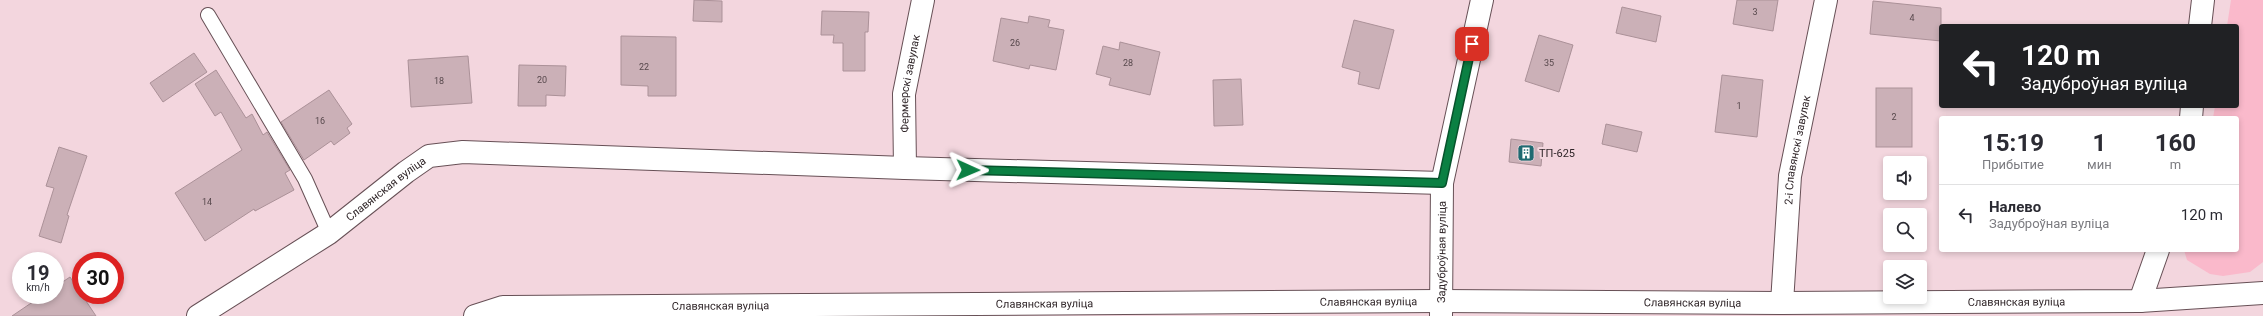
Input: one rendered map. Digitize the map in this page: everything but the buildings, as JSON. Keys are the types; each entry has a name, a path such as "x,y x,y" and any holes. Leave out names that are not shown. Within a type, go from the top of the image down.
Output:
{"street":[{"name":"Фермерскі завулак","path":"905,168 904,94 923,0"},
{"name":"Задуброўная вуліца","path":"1440,309 1442,183 1482,0"},
{"name":"2-і Славянскі завулак","path":"1782,303 1790,176 1826,0"},
{"path":"2200,24 2203,0"},
{"name":"Славянская вуліца","path":"198,316 329,233 406,172 429,156 463,152 905,168 1442,183"},
{"path":"2140,301 2157,252"},
{"name":"Славянская вуліца","path":"475,316 503,307 1440,309 1782,303 2140,301 2263,293"}],"lane":[{"path":"208,15 305,179 329,233"}],"shaded area":[{"path":"2231,0 2263,0 2263,262 2250,272 2223,276 2210,274 2187,260 2185,252 2239,252 2239,116 2213,116 2215,108 2239,108 2239,24 2227,24"}],"place":[{"name":"ТП-625","path":"1526,153"}],"route":[{"path":"968,170 1442,183 1472,44"}]}
